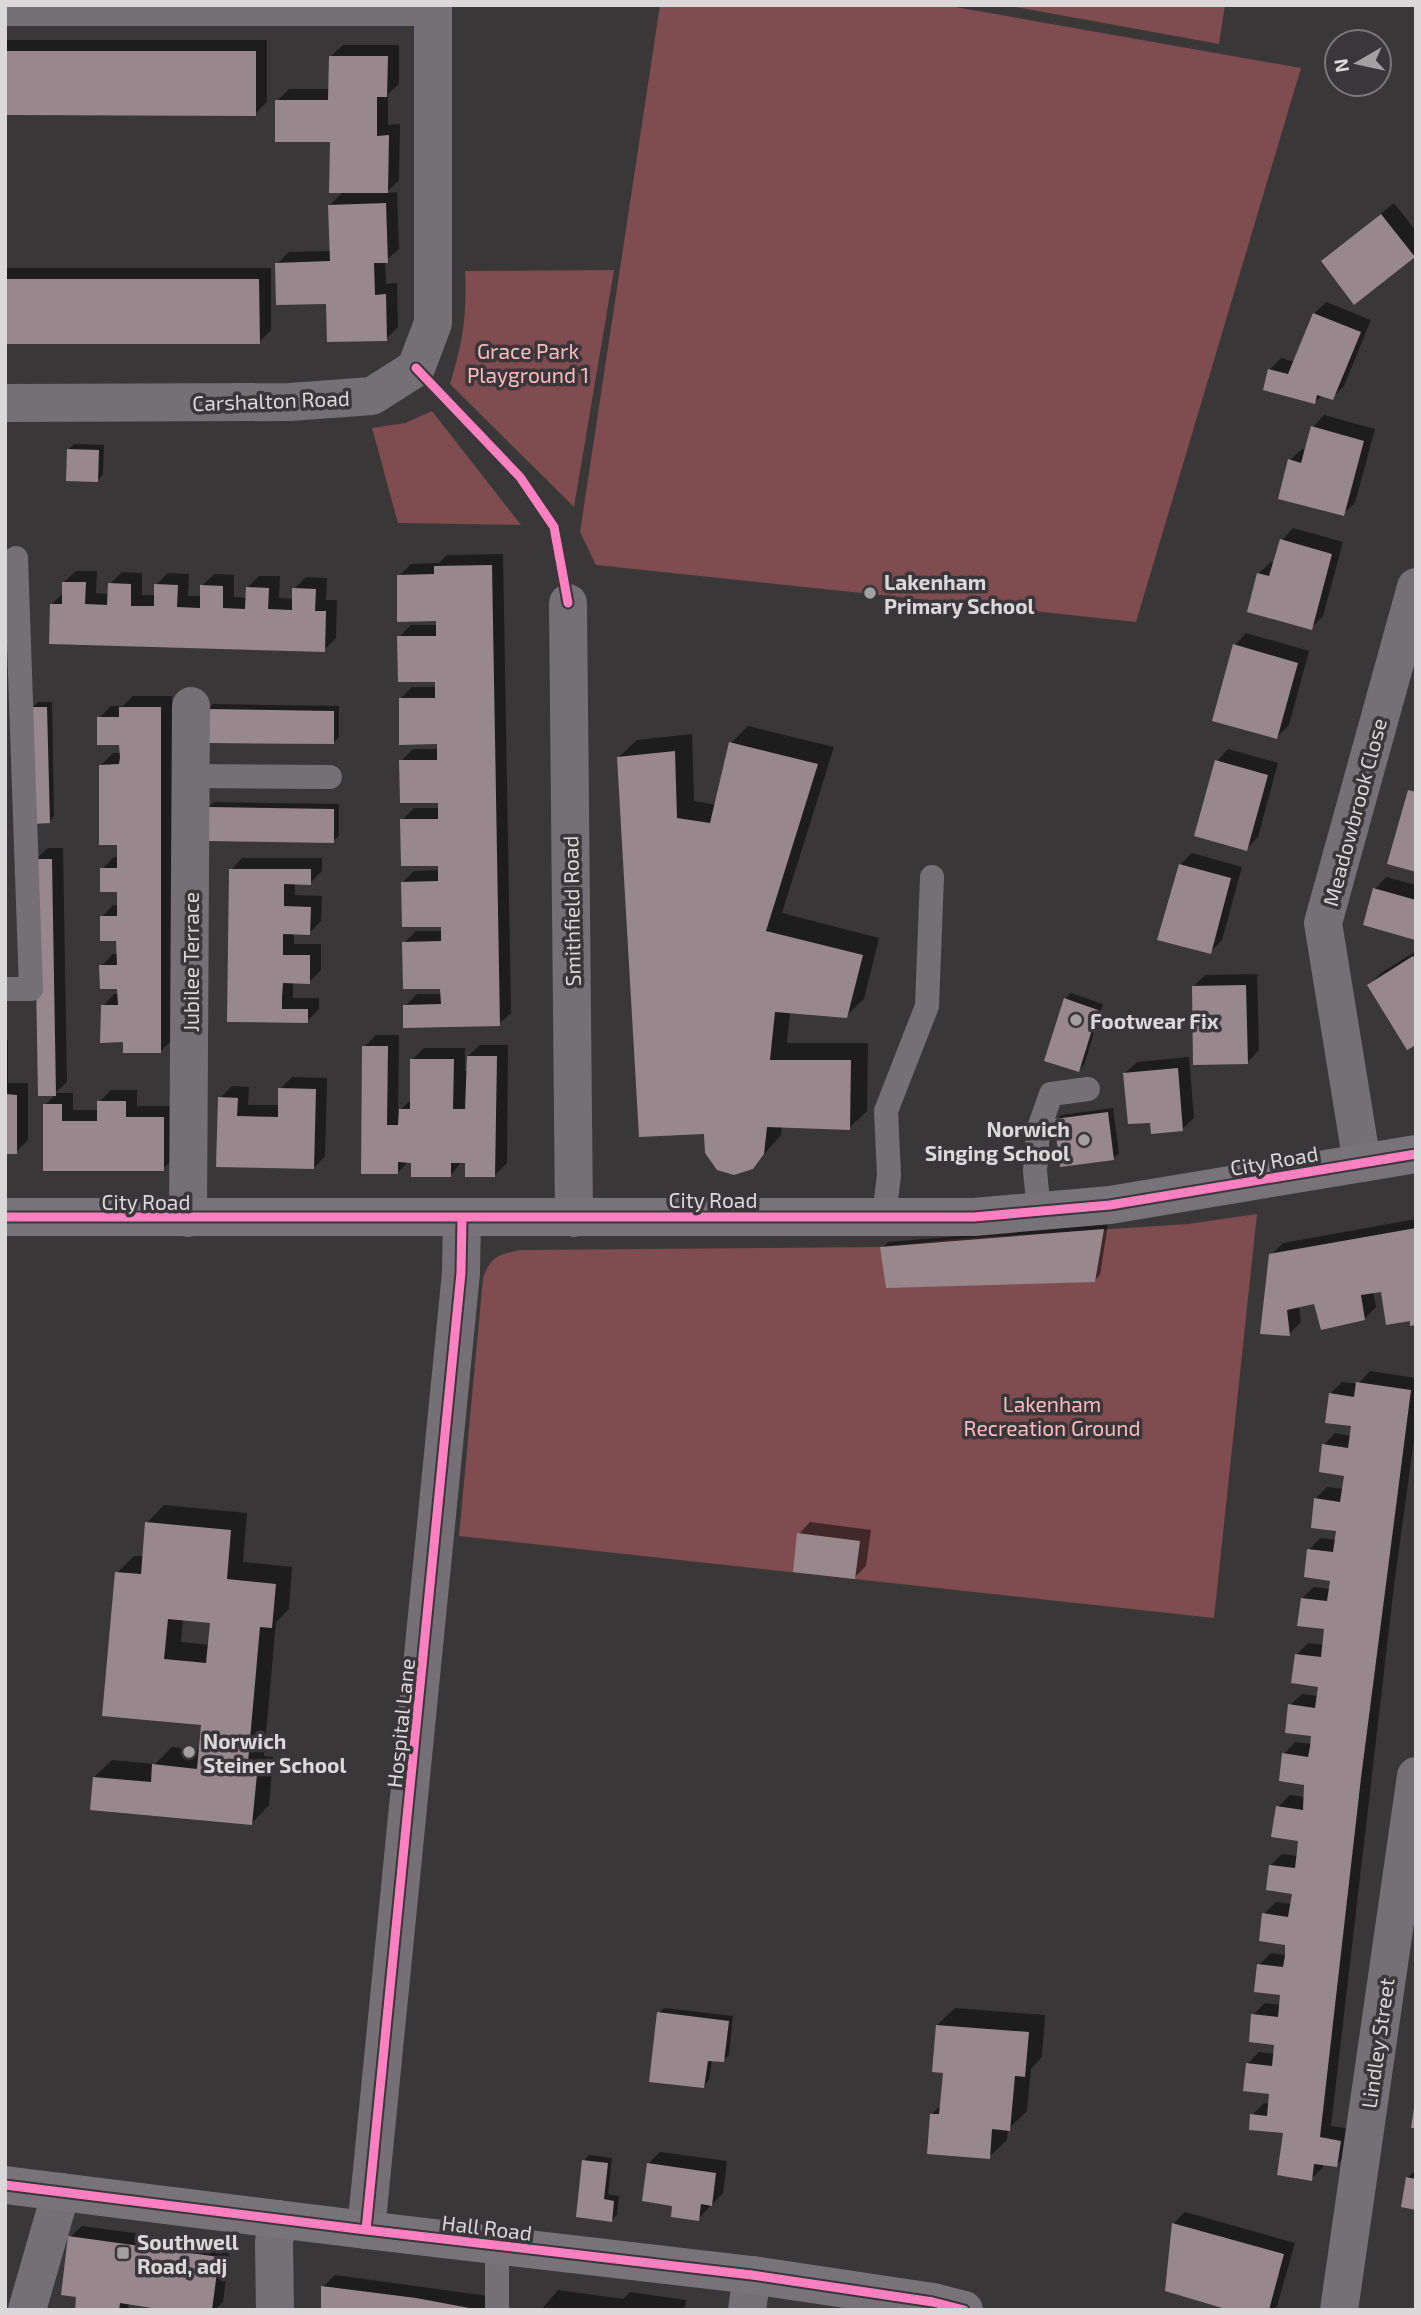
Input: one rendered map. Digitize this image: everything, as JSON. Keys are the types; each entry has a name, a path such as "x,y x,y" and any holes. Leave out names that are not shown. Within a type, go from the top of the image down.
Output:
{"street":[{"path":"5,7 433,6"},
{"name":"Carshalton Road","path":"5,403 290,402 372,396 416,368 433,323 433,6"},
{"name":"Meadowbrook Close","path":"1362,1163 1323,923 1416,587"},
{"name":"Smithfield Road","path":"568,603 574,1218"},
{"name":"Jubilee Terrace","path":"188,1218 191,706"},
{"name":"City Road","path":"5,1217 974,1217 1110,1205 1416,1154"},
{"name":"Hospital Lane","path":"366,2230 457,1315 462,1218"},
{"name":"Lindley Street","path":"1339,2310 1416,1776"},
{"name":"Hall Road","path":"5,2185 497,2246 749,2292 933,2302 964,2310"},
{"path":"27,2310 61,2192"},
{"path":"275,2310 274,2242 278,2219"}],"lane":[{"path":"5,989 31,989 16,558"},
{"path":"191,775 330,777"},
{"path":"884,1216 889,1175 886,1111 927,1006 932,877"},
{"path":"1039,1211 1035,1171 1038,1131 1051,1094 1088,1089"},
{"path":"497,2246 498,2310"}],"green space":[{"path":"660,5 944,5 1301,68 1136,622 596,565 580,532"},
{"path":"1005,5 1225,5 1219,44"},
{"name":"Grace Park Playground 1","path":"614,270 574,507 450,384 463,328 465,271"},
{"path":"432,411 521,525 398,523 372,428 405,423"},
{"name":"Lakenham Recreation Ground","path":"1257,1214 1214,1618 459,1536 483,1278 492,1261 501,1255 520,1250 880,1247 957,1239 1188,1224"}],"building":[{"path":"5,51 256,51 256,116 5,115"},
{"path":"329,56 388,56 387,97 377,97 377,136 389,135 388,193 329,193 330,142 275,142 275,100 328,100"},
{"path":"386,203 388,263 374,263 375,295 386,294 387,341 327,342 326,304 276,305 275,263 330,261 328,205"},
{"path":"1381,214 1415,257 1354,305 1321,261"},
{"path":"5,279 259,279 260,344 5,344"},
{"path":"1313,313 1361,332 1333,400 1317,395 1315,404 1263,390 1268,369 1288,374"},
{"path":"1311,426 1364,441 1344,516 1278,499 1288,459 1301,463"},
{"path":"67,449 99,450 98,482 66,481"},
{"path":"1280,539 1332,554 1312,630 1247,612 1257,573 1269,576"},
{"path":"492,565 500,1026 403,1028 403,1005 441,1004 440,989 403,989 402,942 441,941 441,927 402,927 401,882 438,881 438,866 401,866 400,819 438,819 438,803 400,803 399,760 437,760 437,744 399,745 399,698 435,698 435,682 398,682 397,636 436,636 436,621 397,622 397,575 434,574 434,566"},
{"path":"62,582 86,582 85,604 107,605 108,583 131,584 131,606 154,606 154,584 178,585 177,607 200,608 200,585 223,586 223,608 245,609 246,587 269,588 268,609 292,610 292,588 316,589 315,611 326,611 325,652 49,644 50,604 62,604"},
{"path":"1233,644 1298,663 1277,739 1212,721"},
{"path":"30,707 47,707 50,823 34,824"},
{"path":"119,707 161,707 161,1053 123,1053 123,1042 100,1043 101,1005 118,1005 117,989 100,989 99,965 117,965 116,941 100,941 100,916 117,916 117,892 100,892 100,868 117,868 117,845 99,845 99,765 119,764 120,757 119,745 97,745 97,717 119,717"},
{"path":"206,709 334,711 334,744 206,743"},
{"path":"729,742 818,764 766,931 863,955 847,1018 775,1012 770,1060 851,1060 850,1130 767,1127 764,1154 753,1169 734,1175 717,1170 705,1153 704,1134 639,1137 617,757 675,751 677,818 710,823"},
{"path":"1215,760 1268,775 1247,851 1194,836"},
{"path":"1408,790 1416,792 1416,872 1387,864"},
{"path":"207,807 334,809 334,843 206,841"},
{"path":"34,859 52,859 56,1096 38,1096"},
{"path":"1179,864 1231,878 1211,954 1157,940"},
{"path":"229,869 311,869 311,885 284,884 284,906 311,907 310,935 283,934 283,955 310,955 310,984 283,983 282,1009 308,1009 308,1023 227,1022"},
{"path":"1373,888 1416,900 1415,940 1363,925"},
{"path":"1413,956 1416,961 1416,1045 1407,1050 1367,985"},
{"path":"1246,985 1248,1064 1193,1065 1192,986"},
{"path":"1064,998 1098,1010 1079,1072 1044,1061"},
{"path":"362,1046 388,1046 387,1125 398,1125 399,1109 410,1109 410,1059 454,1059 453,1109 465,1109 467,1056 497,1056 495,1177 465,1177 465,1163 451,1163 451,1177 411,1177 411,1163 398,1162 398,1174 361,1174"},
{"path":"1178,1068 1183,1131 1151,1134 1150,1123 1128,1124 1123,1073"},
{"path":"278,1088 316,1089 314,1169 216,1167 218,1097 238,1098 237,1116 278,1117"},
{"path":"5,1094 17,1095 17,1154 5,1154"},
{"path":"97,1101 126,1101 126,1117 164,1117 164,1171 43,1171 43,1104 62,1104 62,1121 97,1121"},
{"name":"Norwich Singing School","path":"1108,1112 1114,1160 1060,1167 1054,1119"},
{"path":"1416,1228 1416,1325 1410,1326 1410,1321 1386,1325 1381,1292 1361,1295 1365,1320 1321,1330 1314,1304 1287,1310 1290,1336 1260,1334 1269,1254"},
{"path":"1104,1229 1095,1282 886,1288 880,1247"},
{"path":"1356,1382 1411,1390 1361,1778 1320,2137 1341,2141 1337,2167 1314,2164 1312,2181 1277,2175 1283,2133 1249,2130 1250,2114 1267,2116 1269,2094 1243,2091 1246,2063 1272,2066 1274,2045 1249,2042 1251,2014 1278,2017 1280,1995 1254,1992 1257,1964 1283,1967 1285,1956 1285,1945 1259,1941 1262,1913 1288,1917 1292,1894 1266,1890 1269,1865 1295,1868 1298,1841 1271,1837 1276,1806 1303,1810 1304,1785 1279,1781 1282,1753 1308,1757 1310,1747 1311,1736 1285,1733 1288,1704 1315,1708 1318,1687 1291,1683 1295,1654 1321,1657 1324,1629 1297,1626 1301,1598 1327,1601 1330,1581 1304,1577 1307,1549 1333,1552 1336,1531 1311,1528 1314,1498 1340,1502 1344,1476 1319,1472 1322,1444 1348,1448 1351,1426 1325,1423 1329,1393 1354,1397"},
{"path":"145,1522 231,1530 227,1579 276,1584 272,1628 260,1627 247,1773 257,1774 252,1825 90,1810 93,1777 151,1782 152,1764 197,1769 201,1725 102,1716 115,1572 141,1574","holes":["168,1619 210,1623 206,1663 164,1659"]},
{"path":"797,1533 860,1541 855,1579 793,1572"},
{"path":"657,2012 729,2021 724,2062 708,2061 704,2088 649,2082"},
{"path":"936,2025 1029,2032 1025,2077 1015,2076 1010,2131 992,2129 990,2159 927,2154 930,2114 939,2114 943,2073 932,2072"},
{"path":"1414,2108 1416,2128 1411,2128"},
{"path":"582,2160 608,2163 604,2199 614,2201 612,2222 576,2217"},
{"path":"647,2163 716,2173 712,2206 701,2204 699,2221 671,2217 672,2206 642,2201"},
{"path":"1406,2177 1416,2179 1416,2210 1401,2207"},
{"path":"1172,2223 1284,2254 1269,2310 1229,2310 1165,2291"},
{"path":"68,2236 219,2257 212,2310 152,2310 120,2303 119,2310 75,2310 76,2297 61,2295"},
{"path":"321,2286 416,2298 480,2310 321,2310"}],"cycle path":[{"path":"416,368 520,477 554,527 568,603"},
{"path":"5,1217 974,1217 1110,1205 1416,1154"},
{"path":"366,2230 461,1273 462,1218"},
{"path":"5,2185 752,2275 933,2302 964,2310"}],"place":[{"name":"Lakenham Primary School","path":"870,593"},
{"name":"Footwear Fix","path":"1076,1020"},
{"name":"Norwich Singing School","path":"1084,1140"},
{"name":"Norwich Steiner School","path":"189,1752"},
{"name":"Southwell Road, adj","path":"123,2253"}]}
